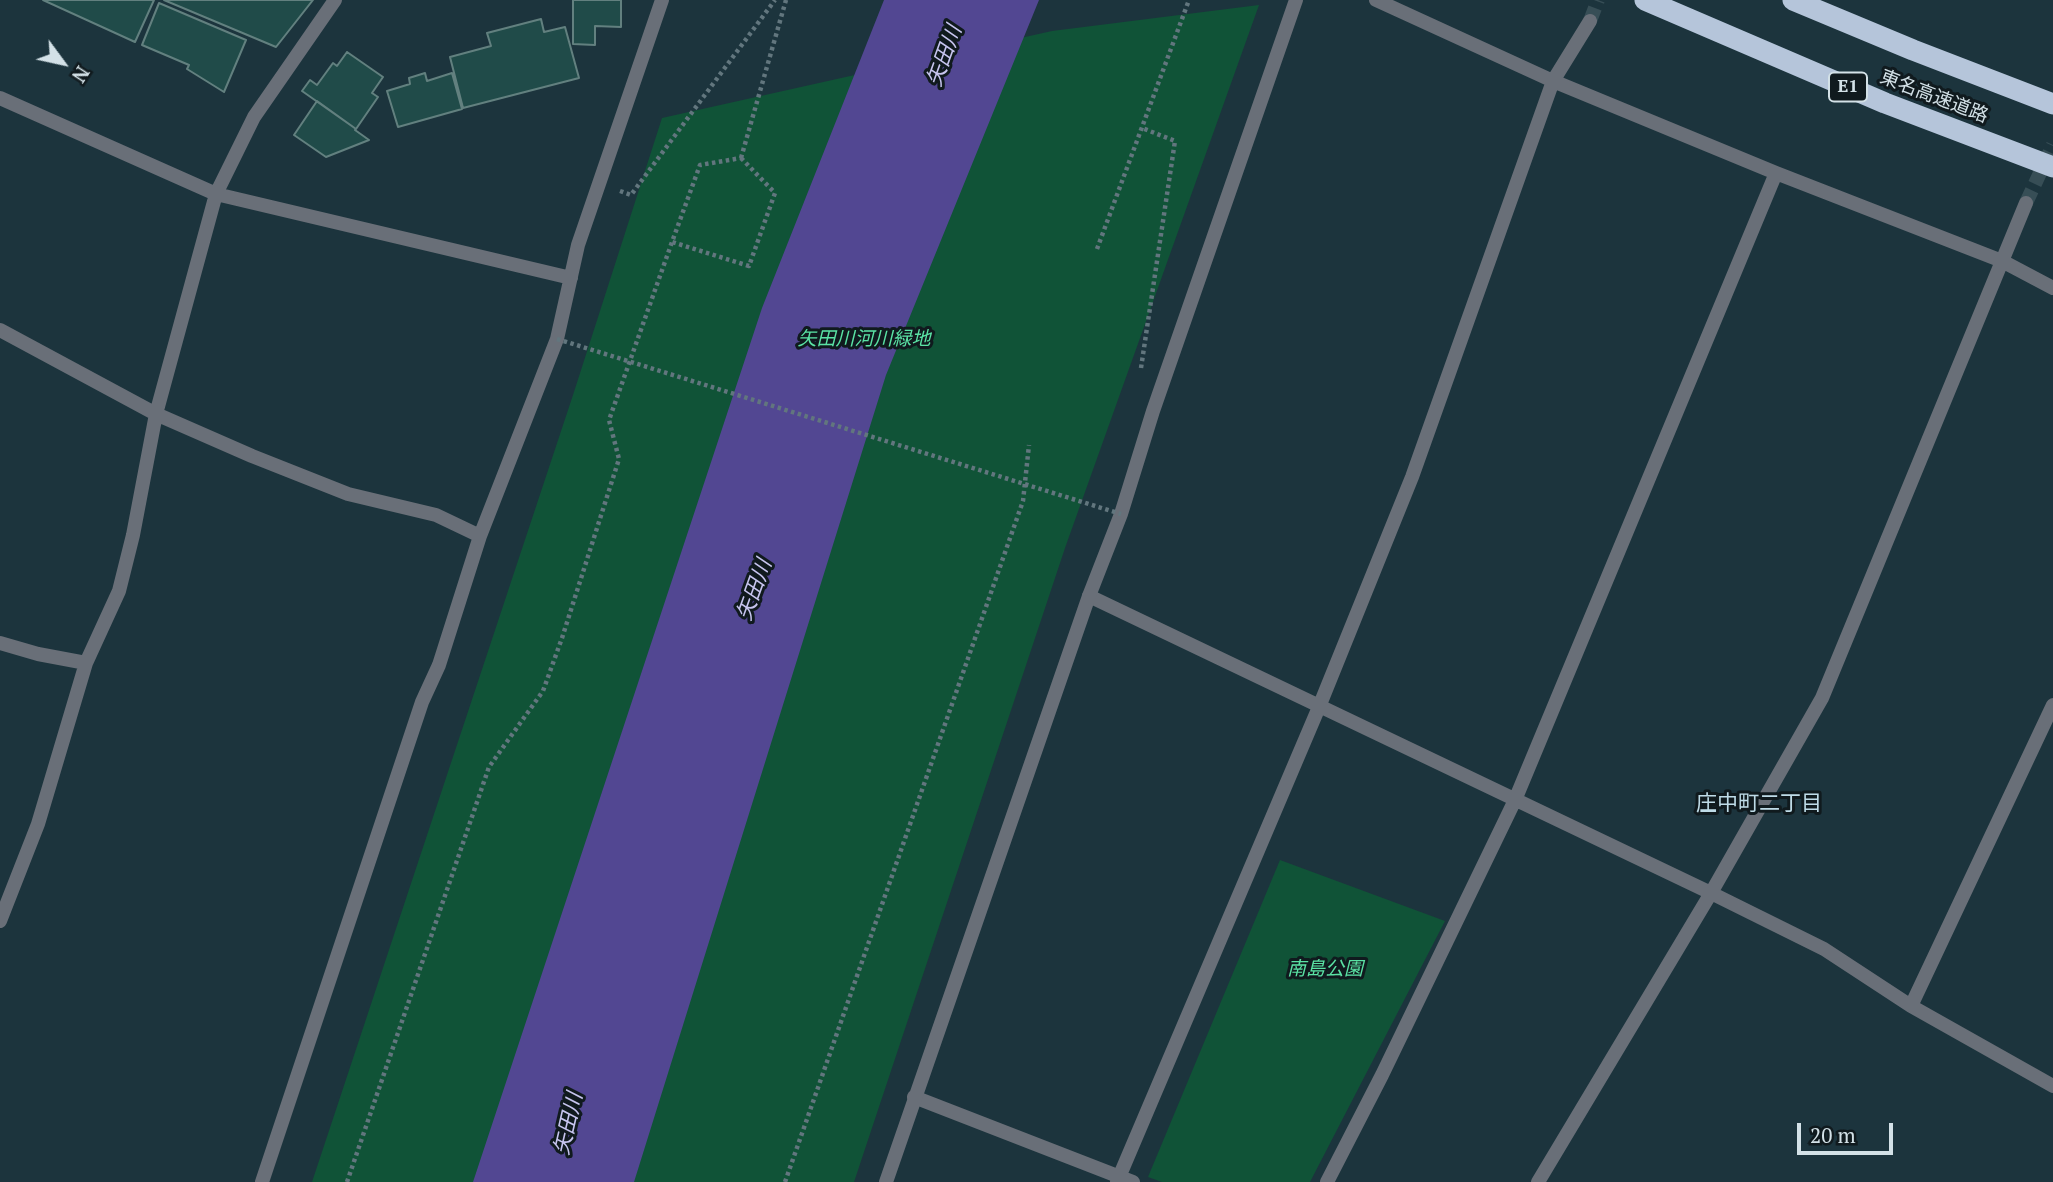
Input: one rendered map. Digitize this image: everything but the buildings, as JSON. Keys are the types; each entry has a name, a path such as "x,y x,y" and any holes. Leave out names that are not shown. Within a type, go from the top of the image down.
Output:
{"highway":[{"name":"東名高速道路","path":"1645,0 1885,103 2053,167"},
{"name":"東名高速道路","path":"1793,0 2053,104"}],"street":[{"path":"0,921 38,824 86,663 119,591 133,535 156,414 216,194 254,117 335,0"},
{"path":"262,1182 422,702 439,665 480,536 557,339 578,245 662,0"},
{"path":"886,1182 1089,596 1121,514 1153,411 1296,0"},
{"path":"1376,0 1553,81 1776,173 2002,261 2053,288"},
{"path":"914,1097 1123,1180 1412,477 1553,81 1590,21"},
{"path":"0,98 216,194 571,278"},
{"path":"1327,1182 1515,800 1776,173"},
{"path":"1538,1182 1711,893 1822,698 2026,204"},
{"path":"0,330 156,414 252,456 348,494 436,514 480,536"},
{"path":"1089,596 1824,949 1911,1006 2053,1086"},
{"path":"0,643 38,654 86,663"},
{"path":"1911,1006 2053,705"}],"path":[{"path":"599,183 631,195 775,0"},
{"path":"741,158 786,0"},
{"path":"1097,248 1189,0"},
{"path":"1141,368 1175,141 1142,128"},
{"path":"346,1182 489,767 543,691 562,638 618,459 609,420 700,165 741,158"},
{"path":"672,242 749,267 775,193 741,158"},
{"path":"557,339 1121,514"},
{"path":"785,1182 1023,501 1029,445"}],"green space":[{"name":"矢田川河川緑地","path":"1259,5 1065,548 854,1182 312,1182 662,118 1052,31"},
{"name":"南島公園","path":"1280,860 1445,921 1310,1182 1162,1182 1148,1177"}],"water":[{"name":"矢田川","path":"884,0 1039,0 886,375 634,1182 473,1182 762,308"}],"tunnel":[{"path":"1590,21 1598,0"},
{"path":"2026,203 2053,145"}],"district":[{"name":"庄中町二丁目","path":"1759,804"}]}
